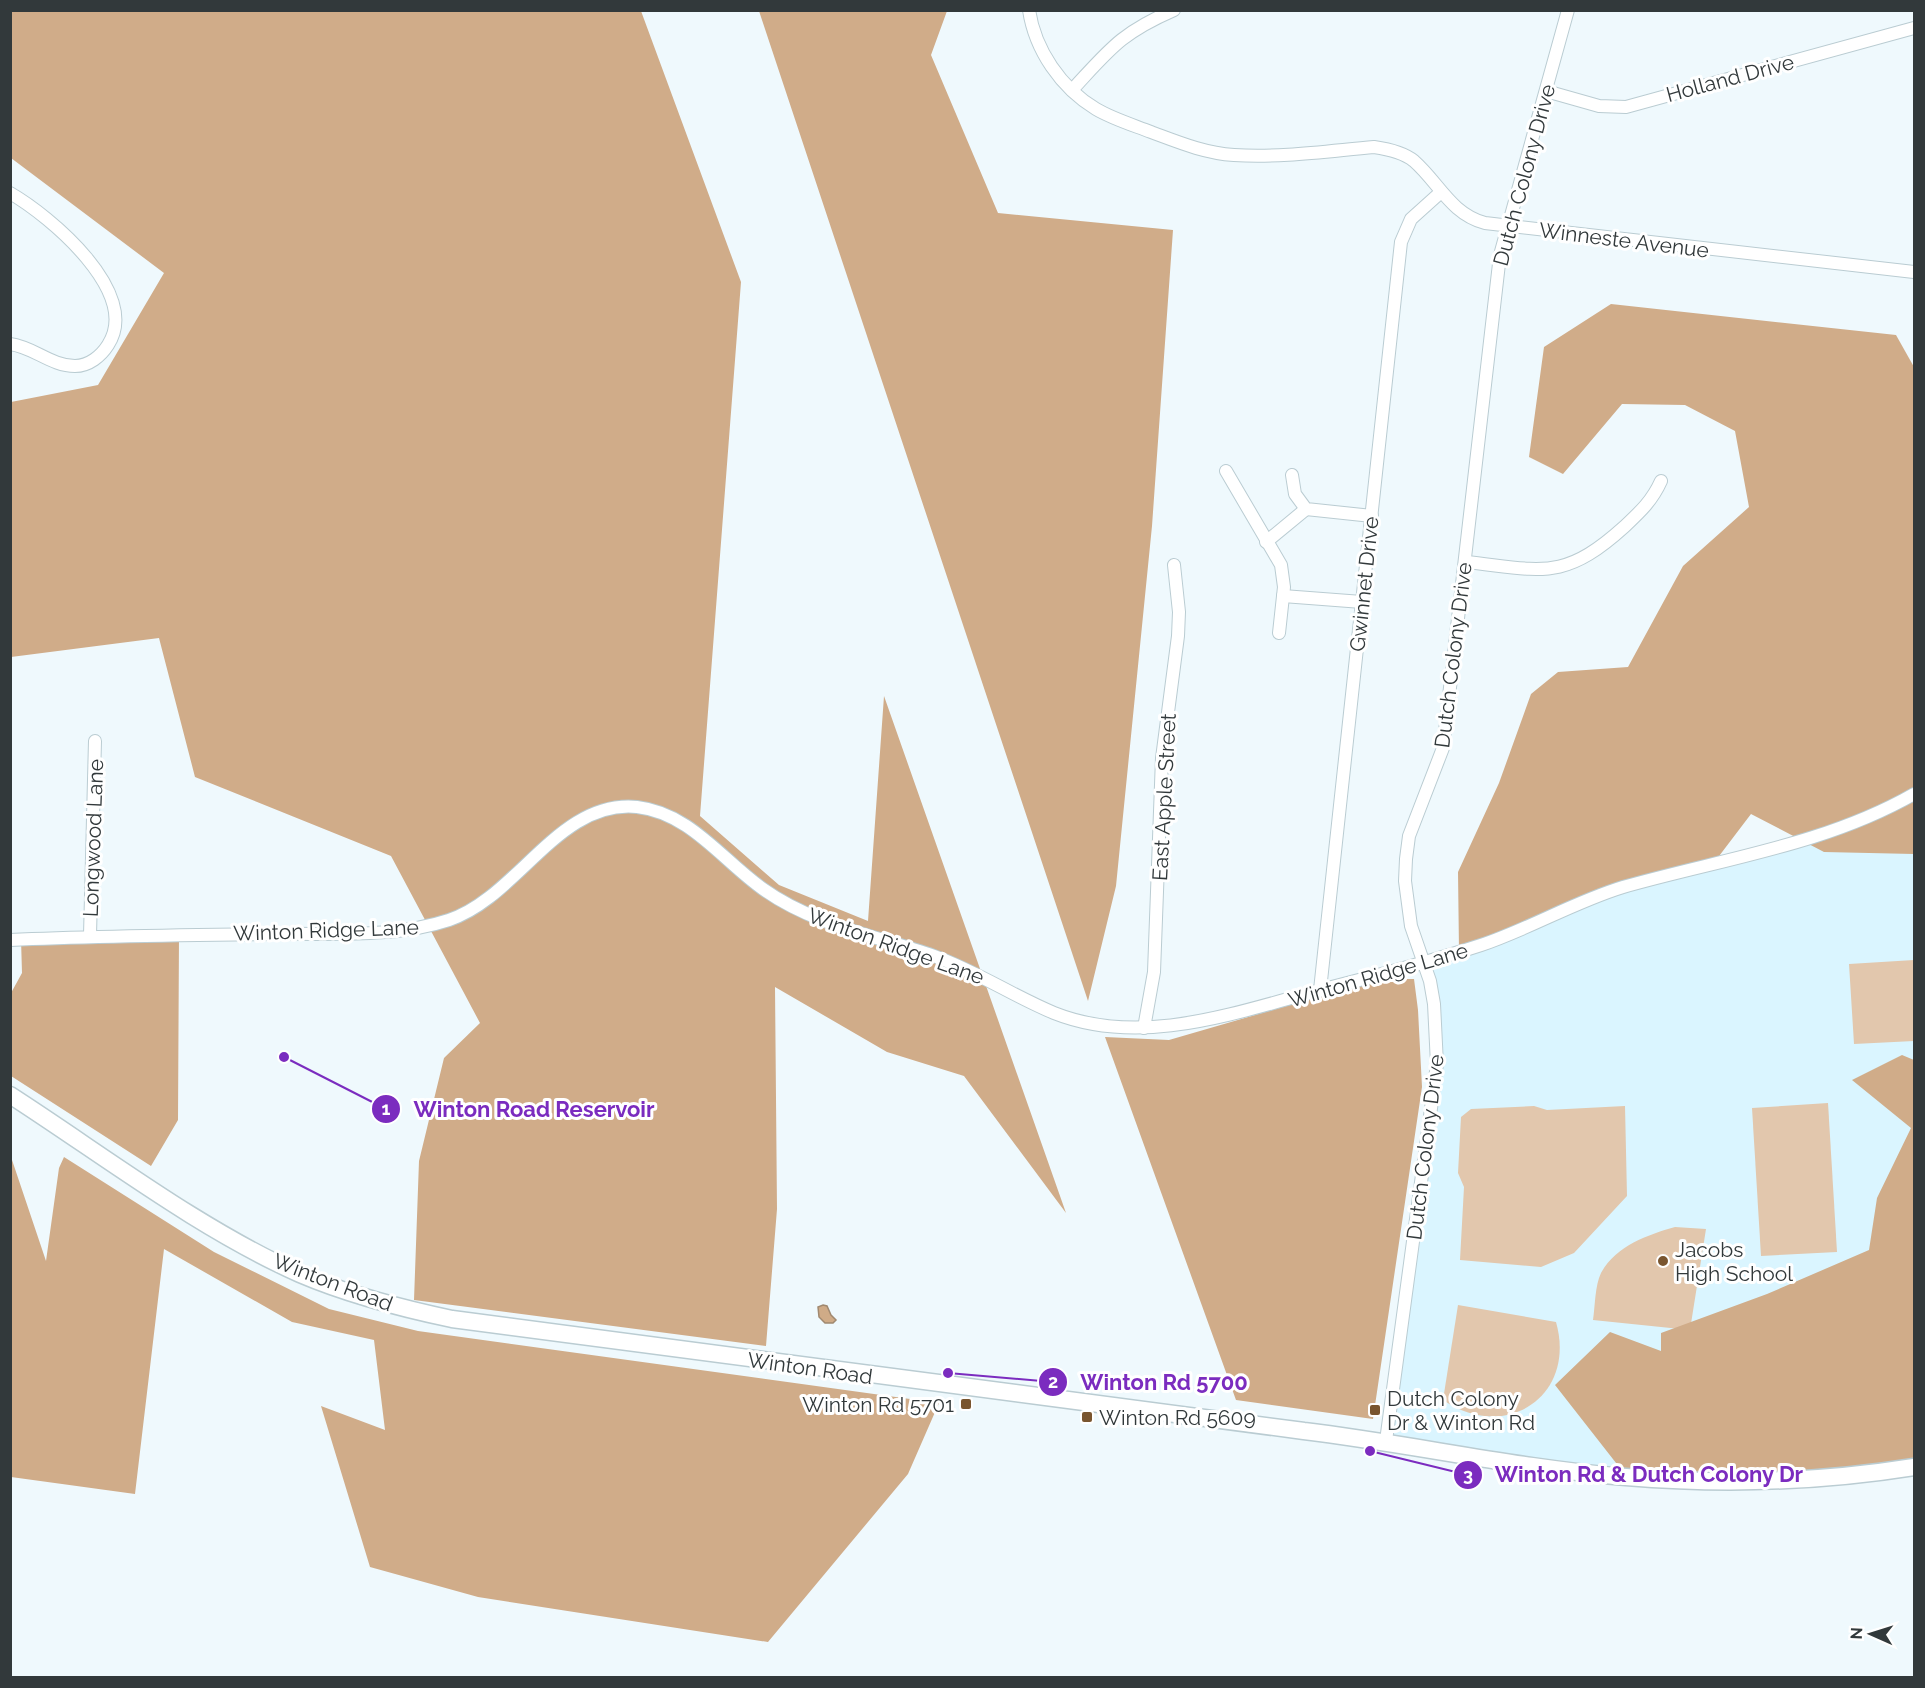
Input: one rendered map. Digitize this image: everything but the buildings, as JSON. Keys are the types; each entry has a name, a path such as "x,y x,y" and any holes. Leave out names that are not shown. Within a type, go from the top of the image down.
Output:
{"main road":[{"name":"Winton Road","path":"10,1095 212,1227 268,1258 340,1290 411,1311 452,1319 946,1387 1386,1441 1570,1471 1684,1480 1794,1479 1914,1467"}],"street":[{"name":"Winneste Avenue","path":"1029,10 1040,47 1059,77 1072,90 1106,114 1208,152 1255,156 1374,147 1388,149 1414,161 1441,192 1467,216 1485,223 1914,273"},
{"path":"1072,90 1116,41 1144,23 1174,10"},
{"name":"Dutch Colony Drive","path":"1386,1441 1437,1064 1434,1004 1407,904 1406,859 1409,836 1443,748 1466,562 1484,373 1500,255 1568,10"},
{"name":"Holland Drive","path":"1546,91 1599,106 1626,106 1914,28"},
{"name":"Gwinnet Drive","path":"1320,990 1401,242 1411,219 1441,192"},
{"path":"10,193 45,215 93,266 115,308 116,324 113,338 102,354 76,366 49,360 33,349 10,344"},
{"path":"1226,471 1281,565 1284,578 1279,633"},
{"path":"1292,475 1295,494 1306,509"},
{"path":"1466,562 1537,569 1577,562 1600,548 1653,500 1661,481"},
{"path":"1266,542 1306,509 1372,516"},
{"name":"East Apple Street","path":"1144,1028 1154,972 1162,758 1178,636 1179,612 1174,565"},
{"path":"1283,596 1362,602"},
{"name":"Longwood Lane","path":"90,935 96,741"},
{"name":"Winton Ridge Lane","path":"10,940 90,935 368,933 424,927 447,921 480,905 582,819 608,808 637,807 664,813 681,821 765,891 806,914 950,962 1041,1007 1074,1020 1144,1028 1258,1010 1320,990 1481,945 1619,888 1812,838 1866,820 1914,794"}],"shaded area":[{"path":"10,11 641,11 741,282 700,816 779,885 868,921 884,696 1066,1213 964,1076 887,1052 775,987 777,1209 766,1346 414,1300 419,1161 444,1058 480,1023 391,856 195,777 159,638 11,657 11,402 98,385 164,273 11,158"},
{"path":"759,11 947,11 931,55 998,213 1173,230 1152,526 1116,886 1088,1001"},
{"path":"1611,304 1896,335 1914,367 1914,854 1824,852 1751,814 1713,864 1619,888 1459,951 1458,872 1499,783 1531,694 1558,672 1628,667 1683,566 1749,507 1735,431 1685,405 1622,404 1563,474 1529,457 1544,347"},
{"name":"Jacobs High School","path":"1914,794 1914,1467 1684,1480 1386,1441 1437,1064 1423,961 1598,896 1812,838"},
{"path":"179,935 178,1120 151,1166 11,1076 11,993 22,973 21,939"},
{"path":"1914,960 1914,1041 1854,1044 1849,964"},
{"path":"1379,979 1414,979 1422,1087 1373,1419 1236,1400 1105,1037 1169,1040"},
{"path":"1902,1055 1914,1060 1914,1467 1627,1477 1555,1385 1610,1332 1661,1351 1661,1333 1767,1294 1869,1250 1877,1198 1911,1128 1852,1080"},
{"path":"1828,1103 1837,1252 1761,1256 1752,1108"},
{"path":"1534,1106 1547,1110 1625,1106 1627,1196 1574,1253 1541,1267 1460,1260 1464,1187 1458,1173 1461,1117 1471,1109"},
{"path":"10,1154 46,1261 59,1168 64,1157 214,1252 329,1309 418,1331 939,1403 908,1474 768,1642 478,1597 370,1567 321,1406 385,1430 374,1340 292,1322 164,1249 135,1494 11,1477"},
{"path":"1675,1227 1706,1229 1690,1330 1593,1320 1598,1283 1607,1264 1633,1243"},
{"path":"1458,1305 1556,1322 1560,1348 1556,1371 1546,1391 1531,1405 1512,1414 1490,1416 1467,1412 1443,1400"},
{"path":"827,1306 836,1320 833,1323 825,1323 819,1317 818,1307"}],"place":[{"name":"Winton Road Reservoir","path":"284,1057"},
{"name":"Jacobs High School","path":"1663,1261"},
{"name":"Winton Rd 5700","path":"948,1373"},
{"name":"Winton Rd 5701","path":"966,1404"},
{"name":"Dutch Colony Dr & Winton Rd","path":"1375,1410"},
{"name":"Winton Rd 5609","path":"1087,1417"},
{"name":"Winton Rd & Dutch Colony Dr","path":"1370,1451"}]}
